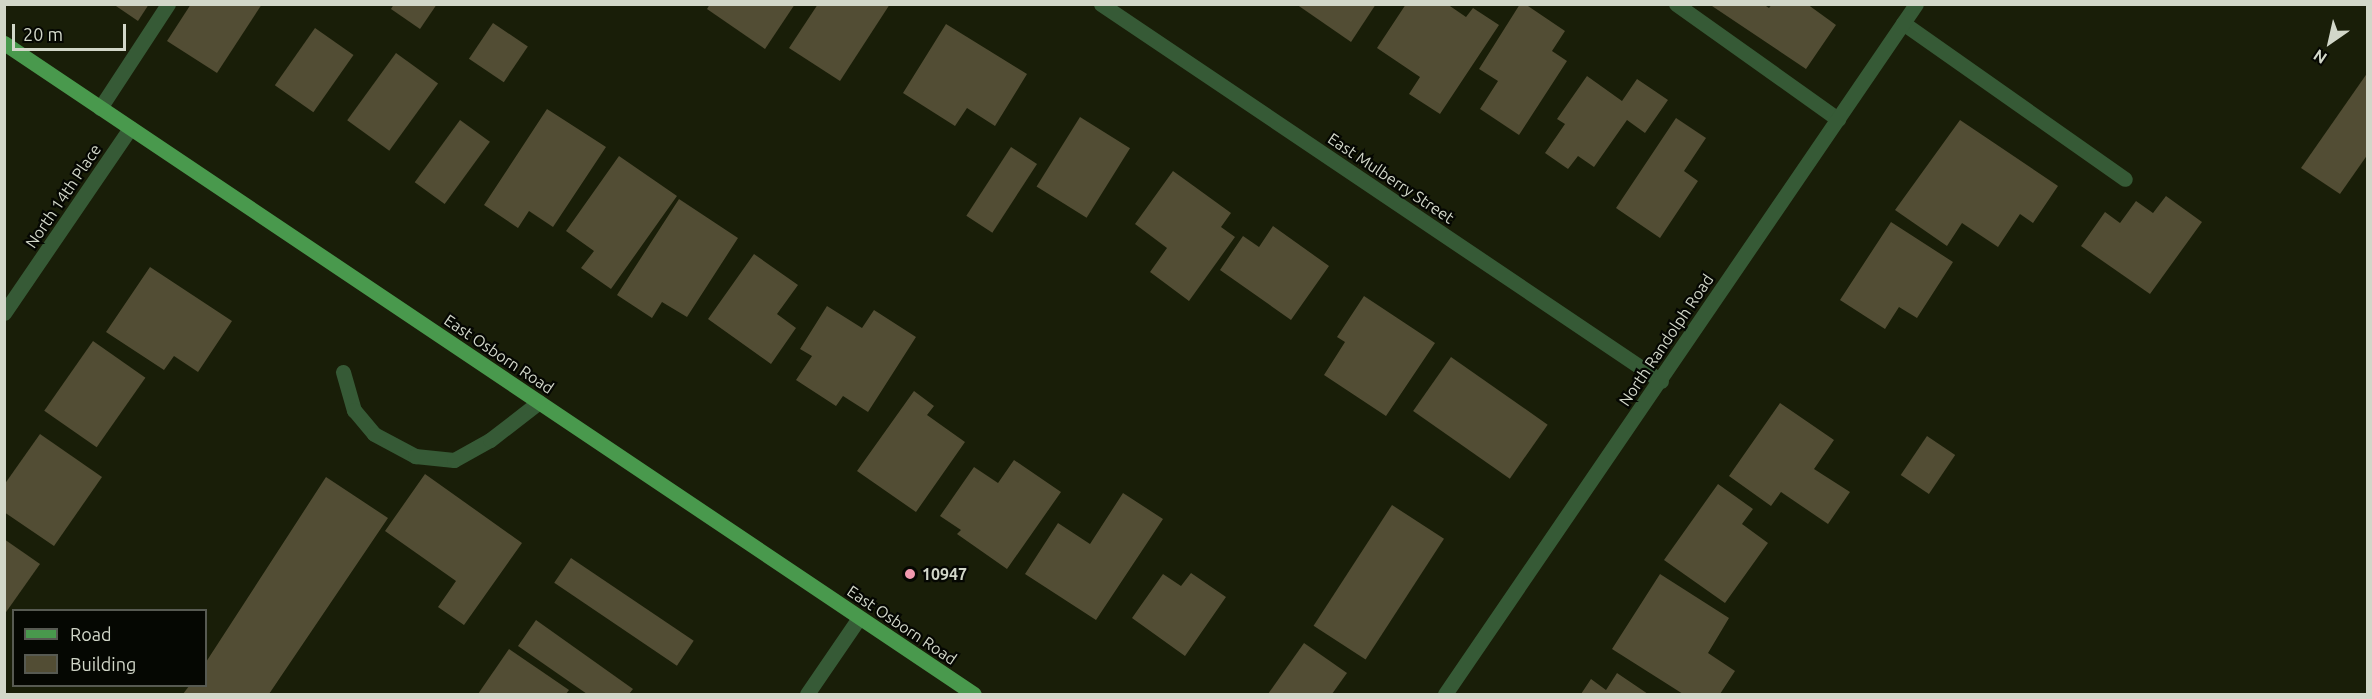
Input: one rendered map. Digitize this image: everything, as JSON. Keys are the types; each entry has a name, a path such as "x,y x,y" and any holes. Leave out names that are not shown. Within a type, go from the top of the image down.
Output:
{"main road":[{"name":"East Osborn Road","path":"4,43 974,694"}],"street":[{"path":"100,108 168,4"},
{"name":"East Mulberry Street","path":"1101,4 1661,381"},
{"path":"1676,4 1838,119"},
{"name":"North Randolph Road","path":"1445,694 1661,381 1916,4"},
{"path":"1903,23 2125,179"},
{"name":"North 14th Place","path":"4,313 130,128"},
{"path":"343,372 354,410 374,434 415,456 454,460 490,440 539,402"},
{"path":"807,694 859,618"}],"building":[{"path":"113,4 149,4 138,21"},
{"path":"191,4 262,4 217,73 167,41"},
{"path":"394,4 437,4 420,29 391,9"},
{"path":"710,4 795,4 765,49 707,9"},
{"path":"818,4 890,4 840,81 789,48"},
{"path":"1296,4 1376,4 1351,42"},
{"path":"1406,4 1447,4 1466,17 1473,8 1499,25 1440,114 1409,94 1420,77 1377,48"},
{"path":"1520,4 1525,4 1565,31 1552,51 1567,61 1519,135 1480,109 1498,81 1479,69"},
{"path":"1709,4 1763,4 1769,8 1772,4 1807,4 1836,25 1806,69"},
{"path":"493,23 528,46 504,82 469,59"},
{"path":"946,24 1027,74 995,126 967,108 955,126 903,93"},
{"path":"315,28 354,55 313,112 275,85"},
{"path":"396,53 438,84 389,151 347,120"},
{"path":"2368,72 2368,154 2340,194 2301,168"},
{"path":"1587,76 1622,101 1637,79 1668,100 1645,133 1627,120 1594,167 1578,156 1568,169 1545,153 1565,124 1557,119"},
{"path":"547,109 606,147 553,227 529,211 518,228 484,205"},
{"path":"1080,117 1130,148 1087,218 1037,187"},
{"path":"1676,118 1706,138 1684,171 1698,181 1660,238 1616,208"},
{"path":"460,120 490,142 445,204 415,182"},
{"path":"1960,120 2058,186 2033,223 2020,214 1998,247 1962,223 1947,246 1895,210"},
{"path":"1011,147 1037,164 992,233 966,216"},
{"path":"619,156 677,196 611,289 581,268 594,251 566,231"},
{"path":"1173,171 1231,213 1221,227 1235,237 1189,301 1150,272 1167,248 1135,224"},
{"path":"2166,196 2202,222 2150,294 2081,246 2105,212 2120,223 2136,201 2153,213"},
{"path":"679,199 738,238 687,317 662,302 652,318 617,295"},
{"path":"1891,222 1953,262 1917,318 1899,307 1885,329 1840,300"},
{"path":"1273,226 1329,266 1291,320 1220,270 1243,236 1259,247"},
{"path":"754,254 798,285 777,314 796,328 771,364 708,319"},
{"path":"150,267 232,321 198,372 174,356 164,370 106,332"},
{"path":"1364,296 1435,343 1386,416 1324,375 1345,342 1337,337"},
{"path":"827,306 862,328 874,310 916,337 868,412 843,396 836,406 796,380 812,356 800,349"},
{"path":"93,341 145,378 97,447 44,411"},
{"path":"1451,357 1548,425 1510,479 1413,411"},
{"path":"914,391 934,406 927,415 965,442 916,512 857,471"},
{"path":"1780,403 1834,440 1814,469 1850,492 1828,524 1781,492 1771,506 1729,476"},
{"path":"40,434 102,477 54,546 4,512 4,485"},
{"path":"1927,436 1955,455 1929,494 1901,475"},
{"path":"1014,460 1061,492 1007,569 957,534 961,530 940,516 974,467 998,483"},
{"path":"425,474 522,543 464,625 438,607 456,581 385,531"},
{"path":"326,477 388,518 269,694 183,694 188,687 207,687 207,660"},
{"path":"1718,484 1753,509 1742,524 1768,543 1725,603 1664,560"},
{"path":"1123,493 1163,519 1096,620 1025,574 1058,523 1090,544"},
{"path":"1392,505 1444,539 1366,660 1314,626"},
{"path":"4,539 40,564 4,615"},
{"path":"571,558 694,641 677,666 554,583"},
{"path":"1191,573 1226,597 1185,656 1132,618 1163,574 1181,586"},
{"path":"1660,574 1729,618 1708,653 1735,671 1720,694 1683,694 1612,649"},
{"path":"536,620 633,689 629,694 587,694 518,646"},
{"path":"1304,643 1347,673 1332,694 1268,694"},
{"path":"509,649 569,690 566,694 478,694"},
{"path":"1617,673 1648,694 1581,694 1591,679 1606,690"}],"place":[{"name":"10947","path":"910,574"}]}
